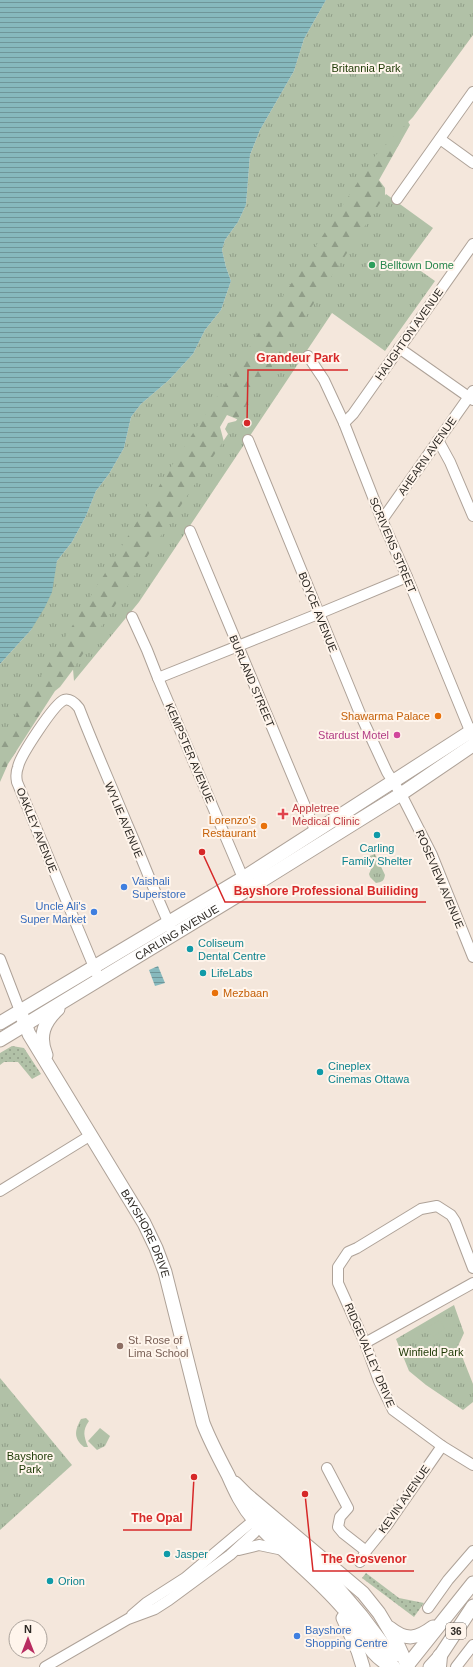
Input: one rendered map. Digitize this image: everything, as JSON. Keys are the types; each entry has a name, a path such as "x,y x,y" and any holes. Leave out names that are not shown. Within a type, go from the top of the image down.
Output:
{"highway":[{"path":"259,1520 274,1528 307,1557 332,1582 365,1621 393,1662"}],"main road":[{"name":"CARLING AVENUE","path":"0,1040 75,993 96,973 168,922 243,878 315,830 472,733"},
{"name":"CARLING AVENUE","path":"0,1023 20,1011 96,973 174,936 401,794 473,745"},
{"path":"55,1077 44,1052 43,1030 47,1020 75,993"},
{"name":"BAYSHORE DRIVE","path":"20,1011 25,1025 144,1223 156,1248 165,1272 204,1423 214,1450 239,1499 285,1550 345,1610 376,1656 383,1662 393,1662"},
{"name":"BAYSHORE DRIVE","path":"228,1476 247,1495 363,1593 375,1607 385,1623 407,1666"},
{"path":"247,1495 259,1520"},
{"name":"36","path":"407,1666 442,1620 473,1583"},
{"path":"327,1591 350,1633 363,1667"},
{"name":"36","path":"430,1667 440,1662 472,1610"},
{"path":"385,1623 401,1636 414,1637 424,1634 442,1620"},
{"path":"421,1667 440,1662"}],"street":[{"path":"397,199 473,92"},
{"path":"440,139 473,163"},
{"name":"HAUGHTON AVENUE","path":"344,423 353,414 473,244"},
{"path":"399,348 472,396"},
{"name":"SCRIVENS STREET","path":"308,356 324,380 344,423 382,520 472,733"},
{"name":"AHEARN AVENUE","path":"382,520 438,440 472,396"},
{"name":"BOYCE AVENUE","path":"248,440 361,716 393,782"},
{"path":"438,440 450,462 473,516"},
{"name":"BURLAND STREET","path":"190,531 315,830"},
{"path":"158,678 407,577"},
{"name":"KEMPSTER AVENUE","path":"132,617 243,878 250,888"},
{"name":"OAKLEY AVENUE","path":"76,703 69,700 64,700 52,711 21,758 16,775 96,973"},
{"name":"WYLIE AVENUE","path":"76,703 174,936"},
{"name":"ROSEVIEW AVENUE","path":"393,782 401,794 432,855 473,957"},
{"path":"0,959 20,1011"},
{"path":"0,1191 91,1135"},
{"name":"RIDGEVALLEY DRIVE","path":"473,1268 455,1221 451,1215 437,1206 421,1209 358,1248 348,1252 338,1267 338,1283 366,1343 379,1380 393,1410 442,1446 473,1465"},
{"path":"366,1343 473,1282"},
{"name":"KEVIN AVENUE","path":"360,1562 366,1551 387,1525 442,1446"},
{"path":"327,1468 348,1508 340,1517 338,1527 343,1533 366,1551"},
{"path":"45,1667 128,1619 155,1609 170,1600 230,1555 254,1533 259,1520"},
{"path":"128,1619 146,1602 185,1578 259,1520"},
{"path":"230,1555 255,1545 270,1546 285,1550"},
{"path":"428,1608 448,1580 473,1551"},
{"path":"456,1667 473,1645"}],"green space":[{"name":"Britannia Park","path":"326,0 473,0 473,35 413,117 375,156 176,459 0,742 0,664 31,630 54,574 57,561 72,542 86,516 96,491 109,474 124,448 131,417 141,404 169,380 193,354 205,330 221,310 231,281 222,250 225,240 238,222 246,205 250,155 260,130 294,71 304,39"},
{"path":"403,113 410,125 379,180 385,188 385,197 244,422 227,415 220,427 224,442 84,655 60,687 55,691 8,764 0,782 0,718 73,603"},
{"path":"386,194 433,228 408,262 435,281 385,351 332,313 139,602 74,681 73,669 228,434 225,429 228,423 236,421"},
{"path":"375,854 385,875 382,881 376,883 370,877 369,874 372,867 367,857"},
{"path":"12,1046 24,1048 41,1074 32,1079 18,1062 4,1062 0,1065 0,1053"},
{"name":"Winfield Park","path":"454,1305 464,1333 458,1346 473,1384 473,1402 463,1410 426,1385 409,1371 396,1339"},
{"path":"440,1320 445,1329 432,1337 426,1328"},
{"name":"Bayshore Park","path":"0,1378 72,1465 0,1530"},
{"path":"86,1418 89,1421 85,1428 84,1434 88,1447 84,1447 78,1440 76,1430 81,1419"},
{"path":"100,1428 110,1436 105,1446 97,1450 88,1441"},
{"path":"366,1573 399,1598 424,1603 414,1617 362,1578"}],"water":[{"path":"0,0 326,0 304,39 294,71 260,130 250,155 246,205 238,222 225,240 222,250 231,281 221,310 205,330 193,354 169,380 141,404 131,417 124,448 109,474 96,491 86,516 72,542 57,561 52,592 45,607 31,630 0,664"},
{"path":"158,966 165,983 155,986 149,970"}],"place":[{"name":"Belltown Dome","path":"372,265"},
{"name":"Grandeur Park","path":"247,423"},
{"name":"Shawarma Palace","path":"438,716"},
{"name":"Stardust Motel","path":"397,735"},
{"name":"Appletree Medical Clinic","path":"283,814"},
{"name":"Lorenzo's Restaurant","path":"264,826"},
{"name":"Carling Family Shelter","path":"377,835"},
{"name":"Bayshore Professional Builiding","path":"202,852"},
{"name":"Vaishali Superstore","path":"124,887"},
{"name":"Uncle Ali's Super Market","path":"94,912"},
{"name":"Coliseum Dental Centre","path":"190,949"},
{"name":"LifeLabs","path":"203,973"},
{"name":"Mezbaan","path":"215,993"},
{"name":"Cineplex Cinemas Ottawa","path":"320,1072"},
{"name":"St. Rose of Lima School","path":"120,1346"},
{"name":"The Opal","path":"194,1477"},
{"name":"The Grosvenor","path":"305,1494"},
{"name":"Jasper","path":"167,1554"},
{"name":"Orion","path":"50,1581"},
{"name":"Bayshore Shopping Centre","path":"297,1636"}]}
